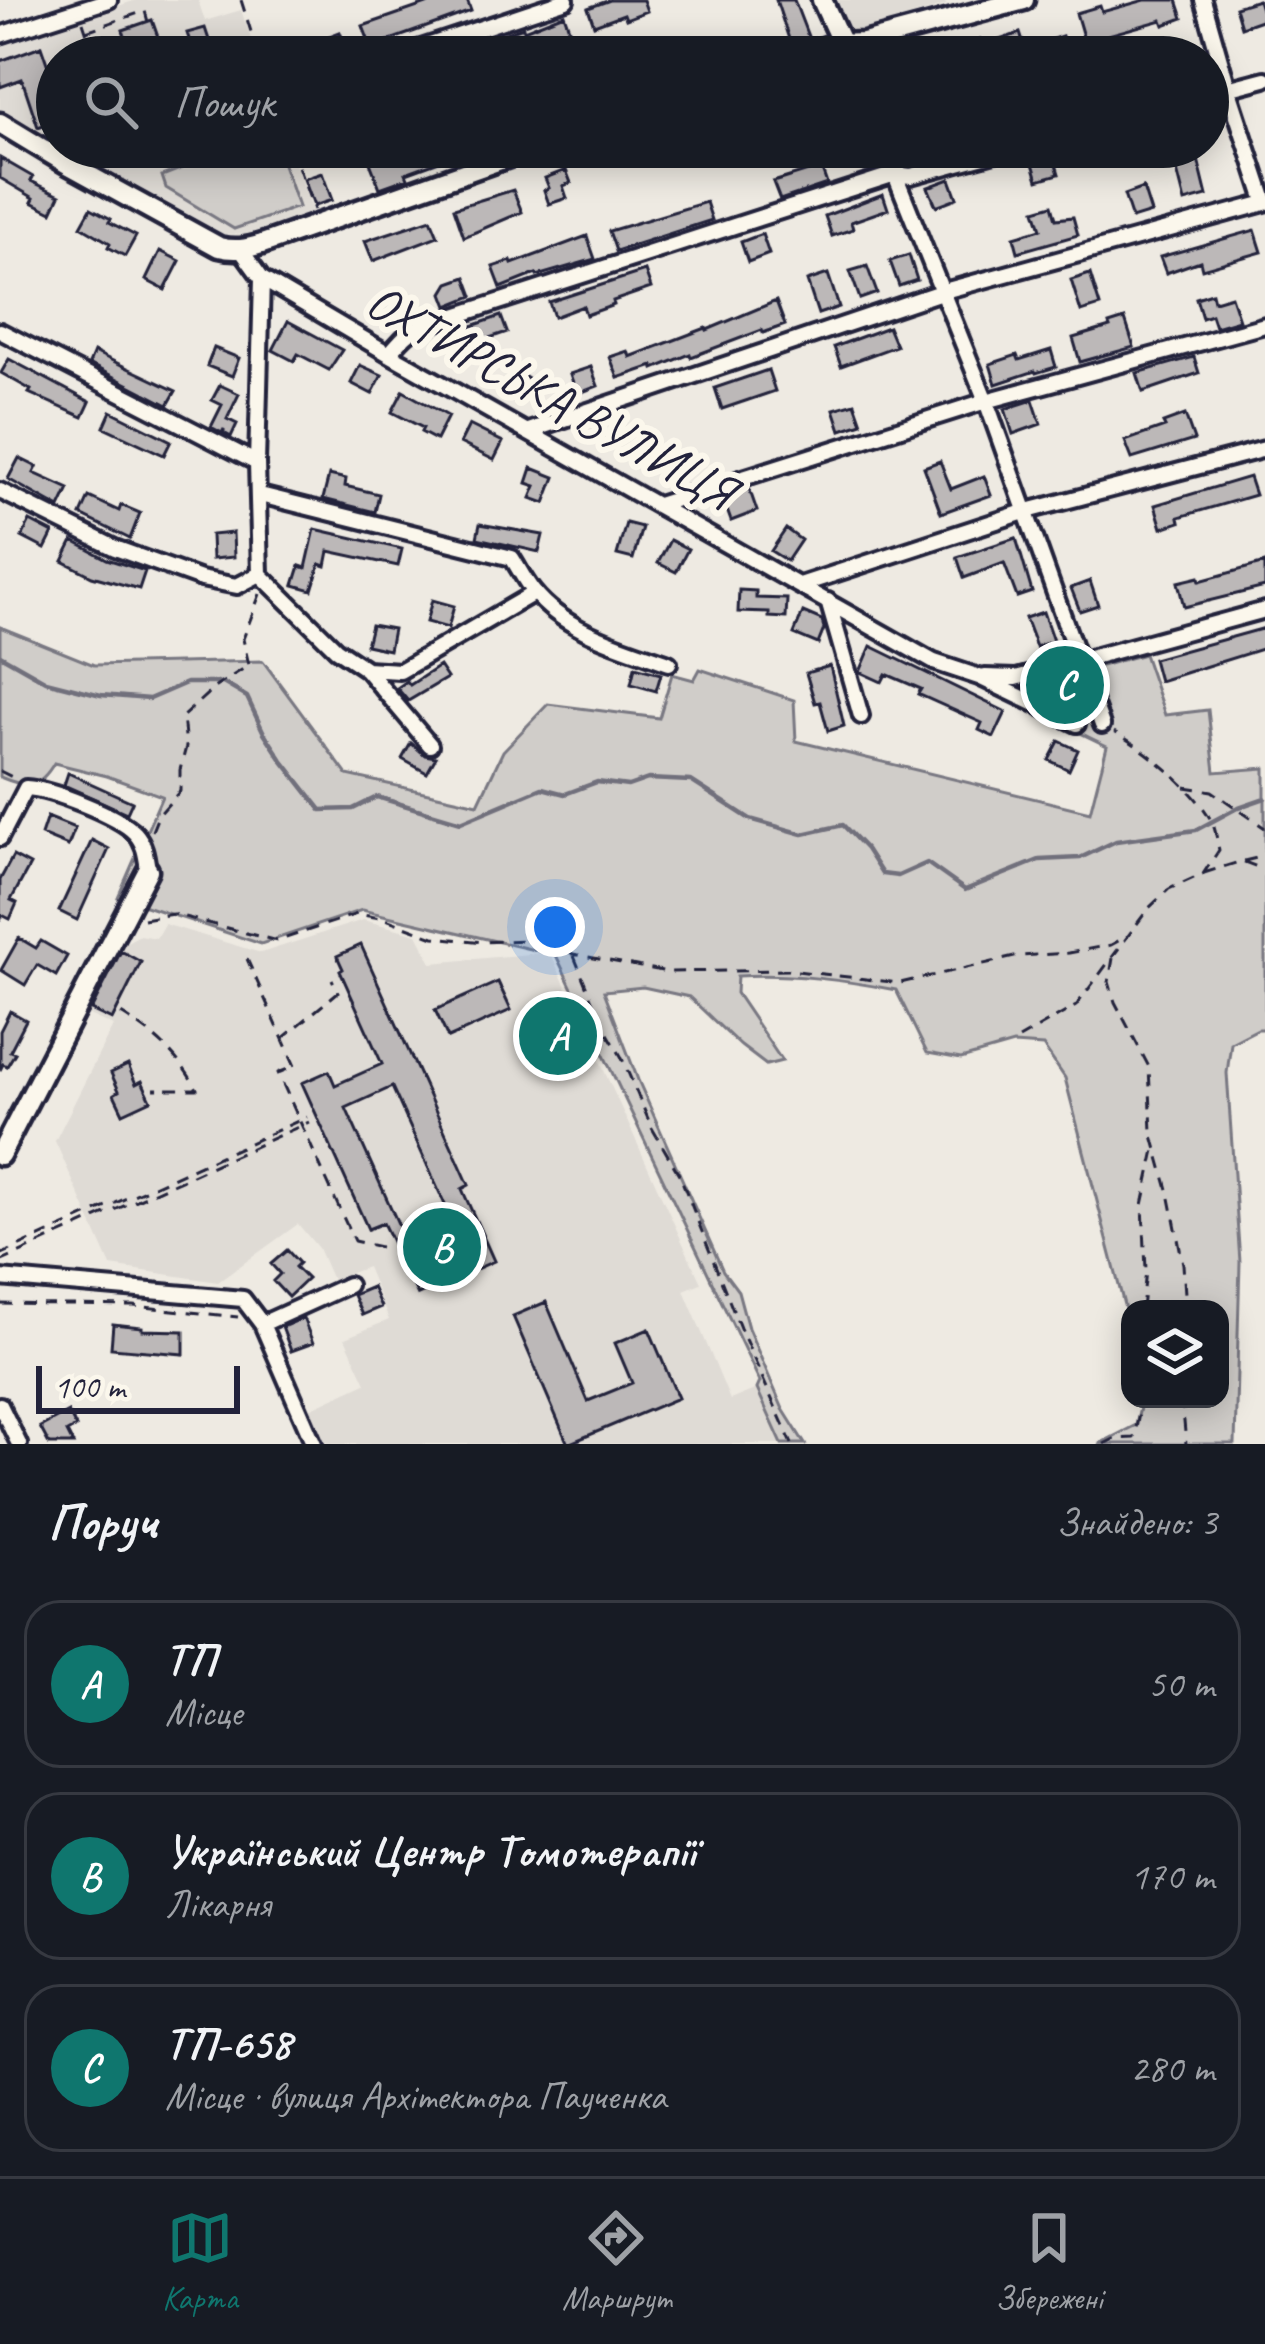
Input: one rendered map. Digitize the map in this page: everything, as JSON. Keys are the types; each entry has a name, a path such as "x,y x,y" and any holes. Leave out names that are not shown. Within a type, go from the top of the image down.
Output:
{"street":[{"path":"0,34 109,0"},
{"path":"457,36 566,0"},
{"path":"822,0 838,36"},
{"path":"890,36 1024,0"},
{"path":"1203,0 1213,36"},
{"path":"1229,88 1265,79"},
{"path":"529,431 944,291 1265,202 1229,91"},
{"path":"0,123 36,144"},
{"path":"79,168 219,248 241,250 477,168"},
{"path":"893,168 986,401 1102,725"},
{"path":"389,354 408,331 423,324 896,175 940,168"},
{"name":"ОХТИРСЬКА ВУЛИЦЯ","path":"241,250 262,279 389,354 934,662 979,677 1077,724"},
{"path":"262,279 257,463 260,574 336,650 366,669 430,746"},
{"path":"658,505 986,401 1265,325"},
{"path":"0,331 257,463"},
{"path":"800,585 1027,511 1265,449"},
{"path":"0,491 115,548 201,579 237,586 260,574"},
{"path":"260,495 512,558 534,593 570,624 669,663"},
{"path":"366,669 400,671 534,593"},
{"path":"828,602 861,716"},
{"path":"979,677 1016,678 1265,610"},
{"path":"0,838 26,788 42,788 134,831 145,847 148,870 0,1155"},
{"path":"0,1277 243,1299 262,1324 314,1444"},
{"path":"262,1324 348,1285"},
{"path":"0,1405 19,1444"}],"path":[{"path":"241,0 252,36"},
{"path":"86,31 145,11 148,22"},
{"path":"81,18 88,36"},
{"path":"298,168 316,217"},
{"path":"145,847 158,816 180,791 186,747 184,716 249,665 243,639 262,589 260,574"},
{"path":"1102,725 1142,747 1183,786 1211,822 1219,850 1203,874"},
{"path":"0,771 26,788"},
{"path":"1183,786 1212,791 1265,828"},
{"path":"1019,1039 1076,1006 1148,909 1169,889 1265,856"},
{"path":"1242,861 1265,870"},
{"path":"121,922 173,914 277,941 357,914 386,919 434,938 546,939 573,954 668,972 788,970 900,983 1018,956 1111,946 1129,934"},
{"path":"573,954 652,1128 680,1176 792,1444"},
{"path":"1113,956 1109,982 1115,1002 1149,1067 1152,1132 1169,1193 1185,1300"},
{"path":"247,958 295,1066 278,1073 354,1240 380,1247"},
{"path":"282,1039 338,992 332,979"},
{"path":"121,1014 177,1057 197,1089 154,1089"},
{"path":"0,1259 308,1119"},
{"path":"1143,1300 1143,1205 1156,1145"},
{"path":"0,1304 134,1306 253,1318 262,1324"},
{"path":"1104,1444 1134,1438 1140,1408"},
{"path":"1183,1408 1186,1444"}],"shaded area":[{"path":"136,0 198,0 205,21 241,10 250,36 36,36 36,129 0,109 0,47"},
{"path":"834,0 944,0 946,5 853,35 846,31"},
{"path":"103,168 297,168 313,213 250,235 210,230"},
{"path":"182,168 284,168 298,207 234,229 166,188 162,176"},
{"path":"0,627 94,665 263,661 347,775 478,804 503,751 548,704 659,718 672,674 694,680 700,669 794,700 796,741 1090,812 1107,746 1000,694 1144,654 1165,715 1208,710 1215,772 1265,768 1265,1029 1231,1043 1227,1073 1240,1262 1235,1444 1099,1444 1136,1425 1140,1408 1229,1408 1229,1300 1123,1300 1065,1078 1043,1046 1013,1044 961,1059 927,1053 896,990 817,978 737,976 736,993 782,1061 766,1065 689,997 643,987 604,991 723,1271 738,1291 748,1328 783,1409 805,1444 782,1444 757,1389 760,1382 556,955 362,910 261,944 118,897 162,796 54,763 43,778 31,784 0,777"},
{"path":"363,920 417,934 432,963 550,952 701,1283 684,1290 730,1400 757,1389 782,1444 326,1444 310,1409 366,1383 345,1338 389,1320 367,1267 332,1280 318,1248 298,1224 218,1282 111,1266 55,1141 113,1026 87,1014 123,944 140,935 156,938 164,924 261,953"}],"building":[{"path":"438,0 467,0 471,11 402,36 367,36 363,26"},
{"path":"610,0 643,0 647,11 594,25 588,8"},
{"path":"776,0 794,0 808,36 788,36"},
{"path":"1145,0 1177,0 1183,18 1108,36 1083,36 1076,13 1100,6 1102,12"},
{"path":"1258,0 1264,19 1241,27 1235,7"},
{"path":"564,14 571,34 506,33"},
{"path":"152,20 158,36 125,36 123,30"},
{"path":"205,28 208,36 188,36"},
{"path":"36,48 36,121 22,79 0,87 0,61"},
{"path":"0,158 60,195 52,212 0,178"},
{"path":"372,168 420,168 406,173 408,178 380,188"},
{"path":"821,168 827,184 780,200 773,182"},
{"path":"1034,168 1057,168 1059,174 1038,180"},
{"path":"1176,168 1200,168 1207,196 1185,202"},
{"path":"566,170 571,183 563,186 567,198 549,204 545,178"},
{"path":"322,173 332,200 314,206 304,179"},
{"path":"950,179 957,198 936,206 928,187"},
{"path":"1143,188 1151,213 1132,219 1124,195"},
{"path":"513,190 522,212 464,237 454,208"},
{"path":"883,194 888,209 851,222 853,229 832,236 825,216"},
{"path":"706,202 712,220 616,251 609,231"},
{"path":"1052,205 1056,219 1073,217 1078,235 1018,252 1014,237 1041,229 1035,210"},
{"path":"91,208 136,236 125,256 81,226"},
{"path":"431,219 438,236 373,261 365,241"},
{"path":"1255,230 1262,252 1202,269 1200,261 1166,273 1160,257"},
{"path":"762,234 769,254 748,262 741,242"},
{"path":"587,236 595,259 501,288 493,267"},
{"path":"160,251 180,261 165,290 146,280"},
{"path":"909,255 917,280 899,286 890,261"},
{"path":"867,266 877,293 860,299 850,271"},
{"path":"645,271 651,288 586,315 583,306 554,317 549,302"},
{"path":"828,274 839,307 818,314 807,281"},
{"path":"1090,274 1100,306 1081,312 1071,280"},
{"path":"466,277 473,296 448,306 443,293 449,283"},
{"path":"1212,293 1214,301 1231,296 1239,320 1215,327 1211,315 1202,318 1196,298"},
{"path":"776,301 785,325 618,378 610,357 628,351 630,357"},
{"path":"501,316 507,332 475,343 469,327"},
{"path":"1125,319 1134,347 1080,362 1073,338"},
{"path":"288,321 342,350 329,370 298,354 294,361 273,350"},
{"path":"888,327 896,346 841,366 834,347"},
{"path":"214,348 239,358 232,376 207,366"},
{"path":"1051,350 1056,367 996,384 990,364"},
{"path":"94,352 176,391 168,405 89,364"},
{"path":"1194,357 1199,373 1143,392 1137,373"},
{"path":"9,359 90,402 83,417 29,393 31,390 1,373"},
{"path":"360,365 382,375 372,394 351,383"},
{"path":"591,367 598,386 577,394 570,374"},
{"path":"513,369 531,381 517,403 499,392"},
{"path":"768,370 775,391 722,409 715,388"},
{"path":"220,385 239,394 227,419 237,424 231,437 224,429 222,433 211,427 222,405 212,400"},
{"path":"403,391 448,416 436,440 392,412"},
{"path":"1033,400 1041,424 1013,434 1005,409"},
{"path":"855,403 862,423 841,430 834,409"},
{"path":"111,411 171,441 164,455 104,427"},
{"path":"1185,415 1194,440 1132,459 1125,441"},
{"path":"469,425 503,442 494,460 460,443"},
{"path":"19,458 37,467 34,473 69,489 60,508 8,479"},
{"path":"940,461 951,489 984,476 991,495 941,513 924,467"},
{"path":"532,468 555,477 545,503 531,498 536,486 527,483"},
{"path":"329,475 346,479 345,486 379,494 375,512 323,499"},
{"path":"1249,477 1255,495 1179,517 1180,522 1162,528 1155,505"},
{"path":"749,488 757,511 731,521 722,496"},
{"path":"89,497 119,511 121,505 140,513 130,539 81,515"},
{"path":"30,521 53,533 45,549 22,537"},
{"path":"626,523 642,527 633,559 617,555"},
{"path":"480,524 543,535 539,552 477,538"},
{"path":"315,529 402,549 398,566 329,551 312,590 294,585 300,566 306,568"},
{"path":"786,529 801,540 787,561 771,551"},
{"path":"233,533 234,557 212,559 211,535"},
{"path":"1016,538 1032,592 1017,597 1004,563 964,578 957,557"},
{"path":"670,540 688,549 676,572 658,563"},
{"path":"73,541 145,571 139,589 92,576 63,561"},
{"path":"1265,563 1265,587 1184,607 1178,582 1199,577 1200,581"},
{"path":"1090,581 1098,605 1080,611 1071,588"},
{"path":"739,590 756,591 756,598 787,599 786,618 738,612"},
{"path":"432,600 454,606 448,628 426,622"},
{"path":"803,612 822,620 818,644 794,634"},
{"path":"1043,612 1053,641 1036,647 1025,618"},
{"path":"371,625 393,629 389,650 366,645"},
{"path":"1265,628 1265,648 1159,681 1153,659"},
{"path":"871,646 1006,712 994,737 979,730 982,723 918,694 921,689 886,674 882,682 860,672"},
{"path":"439,666 447,678 408,701 397,688 407,681 410,685"},
{"path":"830,666 844,726 828,731 806,673"},
{"path":"635,667 661,674 656,691 631,684"},
{"path":"1059,741 1078,750 1069,770 1049,760"},
{"path":"411,743 425,755 436,757 427,773 402,759"},
{"path":"68,773 132,802 127,813 64,785"},
{"path":"47,817 75,828 68,846 41,835"},
{"path":"92,840 109,849 77,920 59,911"},
{"path":"13,856 30,865 11,900 17,903 10,919 2,915 0,920 0,880"},
{"path":"19,938 36,948 41,941 67,956 56,976 37,965 25,985 1,970"},
{"path":"361,945 469,1185 462,1189 494,1261 418,1295 383,1223 368,1229 302,1083 329,1071 335,1085 382,1064 337,956","holes":["392,1087 446,1207 400,1228 346,1108"]},
{"path":"121,951 141,962 112,1020 91,1010"},
{"path":"498,982 511,1010 448,1038 435,1010"},
{"path":"10,1011 26,1020 10,1051 15,1053 0,1070 0,1031"},
{"path":"128,1065 136,1084 142,1081 151,1100 123,1113 111,1073"},
{"path":"287,1250 307,1279 288,1297 273,1281 280,1274 271,1264"},
{"path":"372,1287 381,1307 362,1315 353,1295"},
{"path":"546,1302 588,1401 632,1383 615,1343 649,1329 678,1398 568,1444 513,1316"},
{"path":"303,1318 313,1343 291,1351 282,1327"},
{"path":"113,1324 184,1331 184,1354 111,1348"},
{"path":"68,1412 76,1427 67,1432 73,1444 49,1444 40,1427"}],"waterway":[{"path":"0,655 46,681 101,695 149,699 186,683 223,683 247,697 263,731 321,810 353,809 377,797 461,822 542,788 565,794 597,782 628,786 648,779 691,781 750,819 803,834 843,825 882,874 898,876 927,863 965,890 1039,860 1080,858 1116,841 1196,830 1265,798"}],"place":[{"name":"ТП-658","path":"1065,685"},
{"name":"ТП","path":"558,1036"},
{"name":"Український Центр Томотерапії","path":"442,1247"}]}
